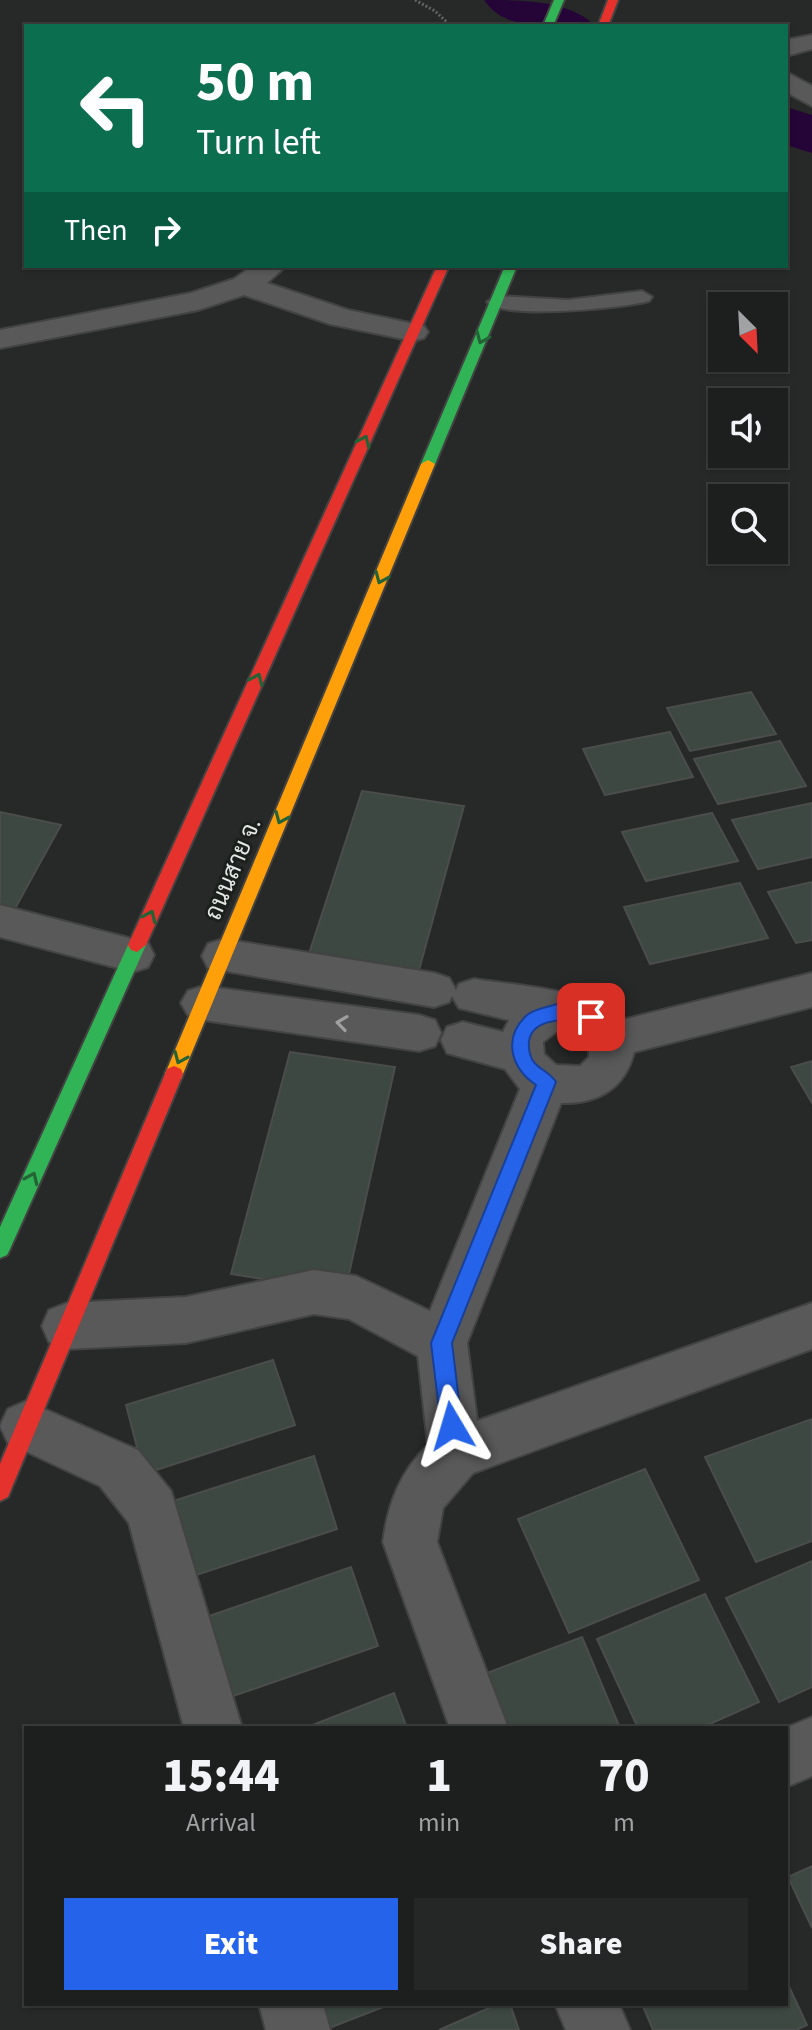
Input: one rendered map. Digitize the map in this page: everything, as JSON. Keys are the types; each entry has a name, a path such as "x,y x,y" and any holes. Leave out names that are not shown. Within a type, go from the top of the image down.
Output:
{"main road":[{"path":"549,24 559,0"},
{"path":"604,24 613,0"},
{"path":"0,1249 442,268"},
{"name":"ถนนสาย จ.","path":"0,1490 510,268"}],"street":[{"path":"788,48 812,42"},
{"path":"788,81 812,98"},
{"path":"0,339 198,301 244,285 268,268"},
{"path":"244,285 341,318 413,332"},
{"path":"0,921 133,955"},
{"path":"223,956 557,1011 575,1011 591,1017 604,1027 612,1040 613,1057 604,1073 588,1083 567,1087 534,1069 463,1040"},
{"path":"612,1040 812,990"},
{"path":"203,1003 419,1033"},
{"path":"455,1454 442,1343 534,1069 522,1035 535,1019 557,1011"},
{"path":"67,1326 186,1320 314,1292 356,1298 442,1343"},
{"path":"478,1726 410,1542 413,1509 425,1483 455,1454 812,1326"},
{"path":"26,1426 119,1468 152,1510 212,1726"},
{"path":"788,1757 812,1746"},
{"path":"292,2006 298,2030"},
{"path":"588,2006 598,2030"}],"lane":[{"path":"497,302 568,306 642,297"}],"path":[{"path":"415,0 435,11 449,24"}],"building":[{"path":"751,692 776,734 690,751 667,708"},
{"path":"670,732 693,777 605,795 583,749"},
{"path":"780,741 806,786 718,804 694,759"},
{"path":"362,791 464,806 416,981 306,963"},
{"path":"812,803 812,857 758,869 732,820"},
{"path":"0,812 61,825 11,916 0,914"},
{"path":"712,813 738,861 646,881 622,832"},
{"path":"812,882 812,940 796,943 768,892"},
{"path":"740,883 768,938 650,964 624,907"},
{"path":"290,1052 395,1067 345,1292 231,1274"},
{"path":"812,1061 812,1103 791,1067"},
{"path":"273,1360 295,1425 144,1474 126,1405"},
{"path":"812,1419 812,1541 756,1562 705,1457"},
{"path":"314,1456 337,1529 181,1580 161,1505"},
{"path":"645,1469 699,1580 569,1633 518,1519"},
{"path":"812,1561 812,1687 779,1702 726,1598"},
{"path":"351,1567 378,1646 216,1702 195,1621"},
{"path":"705,1594 759,1702 705,1726 637,1726 597,1639"},
{"path":"582,1637 619,1726 508,1726 487,1673"},
{"path":"394,1693 406,1726 310,1726"},
{"path":"812,1866 812,1928 788,1877"},
{"path":"788,1984 807,2025 796,2030 653,2030 643,2006 788,2006"},
{"path":"307,2006 386,2006 324,2030 313,2030"},
{"path":"493,2006 511,2006 519,2030 439,2030"}],"waterway":[{"path":"509,0 564,24"},
{"path":"788,125 812,136"}],"traffic: fast":[{"path":"549,24 559,0"},
{"path":"428,464 510,268"},
{"path":"0,1249 137,945"}],"traffic: slow":[{"path":"174,1074 428,464"}],"traffic: jam":[{"path":"604,24 613,0"},
{"path":"137,945 442,268"},
{"path":"0,1490 174,1074"}],"route":[{"path":"452,1426 442,1343 546,1082 530,1071 521,1055 522,1035 535,1019 557,1011 575,1011 591,1017"}]}
